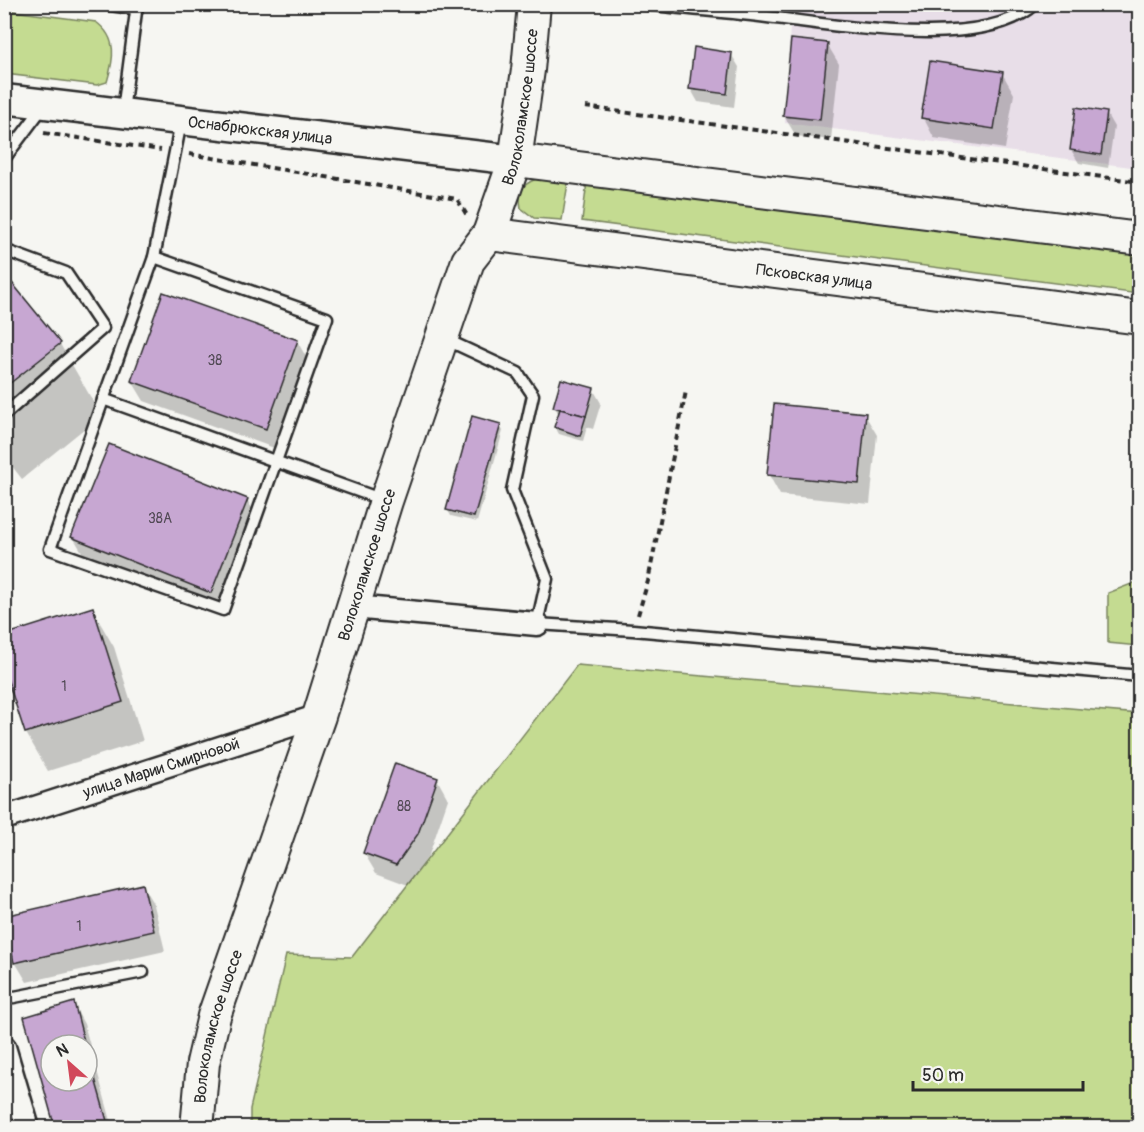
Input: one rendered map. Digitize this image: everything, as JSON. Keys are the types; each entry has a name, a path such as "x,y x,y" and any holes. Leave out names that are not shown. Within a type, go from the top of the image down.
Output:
{"main road":[{"name":"Волоколамское шоссе","path":"197,1128 200,1079 212,1024 319,716 386,501 468,261 489,234 515,160 528,70 534,4"},
{"path":"515,160 1140,239"},
{"name":"Псковская улица","path":"489,234 1140,318"}],"street":[{"name":"Оснабрюкская улица","path":"4,99 181,122 515,160"},
{"path":"353,607 537,624"},
{"name":"улица Марии Смирновой","path":"4,818 319,716"},
{"path":"4,1047 28,1128"}],"lane":[{"path":"104,4 137,7 123,115"},
{"path":"645,4 847,27 920,32 983,28 1012,19 1035,4"},
{"path":"4,159 45,105"},
{"path":"154,256 327,318 223,610 50,549 154,256 181,122"},
{"path":"4,250 66,273 104,328 4,415"},
{"path":"442,338 518,373 533,395 512,490 547,579 537,624 633,630 1140,676"},
{"path":"103,399 386,501"},
{"path":"4,999 143,972"}],"path":[{"path":"585,107 1140,182"},
{"path":"633,630 648,581 686,391"}],"shaded area":[{"path":"791,5 1139,5 1139,168 785,123"}],"green space":[{"path":"5,10 96,22 103,28 111,42 112,57 107,82 97,85 5,74"},
{"path":"536,179 568,183 562,220 534,218 521,208 522,190"},
{"path":"587,182 1139,255 1139,294 582,221"},
{"path":"1139,581 1139,646 1108,643 1108,593"},
{"path":"577,665 1139,714 1139,1127 250,1127 250,1109 286,955 352,957"}],"building":[{"path":"791,39 828,43 820,120 783,116"},
{"path":"694,47 732,53 727,94 689,89"},
{"path":"930,61 1003,72 994,129 921,118"},
{"path":"1076,107 1107,112 1101,155 1070,150"},
{"path":"4,273 61,343 4,388"},
{"path":"163,292 298,340 266,429 131,381"},
{"path":"561,379 594,388 586,416 553,407"},
{"path":"774,404 866,413 859,484 767,475"},
{"path":"560,409 586,416 580,436 554,427"},
{"path":"472,416 501,424 474,517 446,510"},
{"path":"109,444 248,499 211,593 71,537"},
{"path":"93,607 123,702 25,733 4,669 4,635"},
{"path":"395,763 438,778 418,834 396,865 363,853"},
{"path":"143,884 154,931 14,963 4,916"},
{"path":"74,1002 82,1033 39,1033 39,1071 24,1017"},
{"path":"45,1093 99,1093 109,1128 55,1128"}]}
